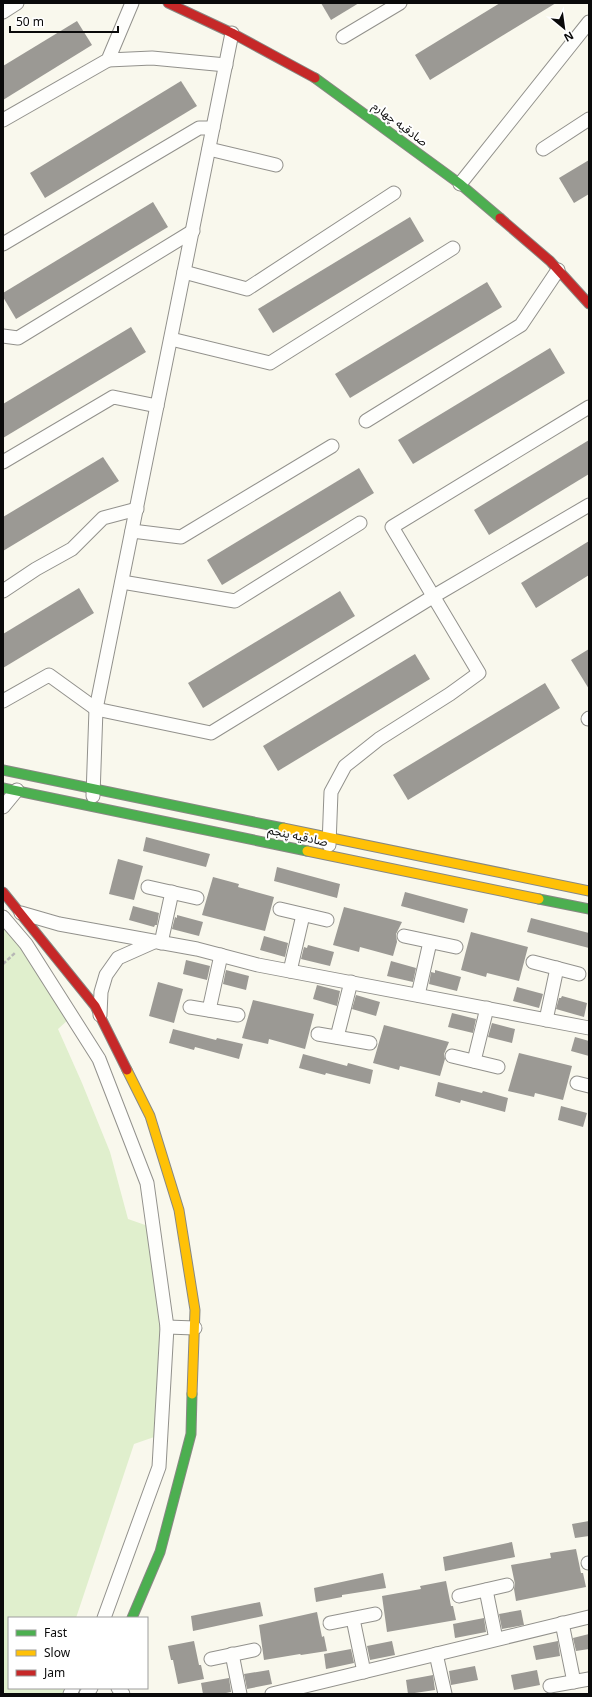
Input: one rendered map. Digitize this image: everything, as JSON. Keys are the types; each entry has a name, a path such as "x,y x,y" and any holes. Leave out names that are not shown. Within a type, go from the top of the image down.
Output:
{"street":[{"path":"3,12 17,3"},
{"path":"108,60 132,3"},
{"name":"صادقیه چهارم","path":"168,3 232,33 321,81 460,184 550,261 589,304"},
{"path":"343,37 400,3"},
{"path":"460,184 588,25"},
{"path":"93,806 96,709 232,33"},
{"path":"3,120 108,60 152,58 226,65"},
{"path":"543,149 589,119"},
{"path":"3,244 199,128 213,128"},
{"path":"209,149 276,164"},
{"path":"184,272 247,289 394,193"},
{"path":"3,336 18,338 193,231"},
{"path":"171,339 270,364 453,248"},
{"path":"366,421 521,325 558,270"},
{"path":"3,462 113,397 157,406"},
{"path":"327,855 330,838 331,792 346,766 379,739 450,694 479,673 392,527 589,407"},
{"path":"132,531 181,537 332,446"},
{"path":"3,701 49,675 96,709 211,733 434,596 589,505"},
{"path":"3,591 36,569 72,549 103,518 137,509"},
{"path":"122,582 235,601 360,523"},
{"name":"صادقیه پنجم","path":"3,770 589,891"},
{"name":"صادقیه پنجم","path":"3,788 589,909"},
{"path":"3,807 17,790"},
{"path":"148,886 197,898"},
{"path":"3,892 95,1006 150,1116 179,1210 196,1310 191,1434 160,1552 132,1617"},
{"path":"158,943 172,892"},
{"path":"280,910 327,920"},
{"path":"21,913 59,924 197,949 258,965 589,1028"},
{"path":"290,971 304,915"},
{"path":"3,917 26,944 99,1058 147,1183 167,1327 159,1467 104,1617"},
{"path":"404,936 456,947"},
{"path":"418,995 430,942"},
{"path":"100,1017 101,992 104,981 106,975 118,958 158,943"},
{"path":"209,1010 221,955"},
{"path":"533,962 579,974"},
{"path":"546,1020 557,968"},
{"path":"337,1037 351,982"},
{"path":"190,1007 238,1015"},
{"path":"474,1061 486,1008"},
{"path":"318,1034 370,1043"},
{"path":"452,1056 498,1067"},
{"path":"167,1327 195,1328"},
{"path":"459,1596 507,1585"},
{"path":"486,1590 496,1639"},
{"path":"330,1624 374,1614"},
{"path":"272,1694 308,1690 364,1672 589,1617"},
{"path":"353,1619 364,1672"},
{"path":"562,1623 574,1682"},
{"path":"211,1659 254,1650"},
{"path":"232,1654 240,1694"},
{"path":"436,1654 445,1694"},
{"path":"550,1686 589,1679"}],"green space":[{"path":"3,923 21,947 69,1019 58,1029 110,1152 128,1219 148,1226 158,1272 161,1335 157,1436 134,1444 76,1617 8,1617 8,1689 66,1689 63,1694 3,1694"}],"building":[{"path":"321,3 359,3 331,20"},
{"path":"500,3 556,3 430,80 415,55"},
{"path":"77,21 92,45 3,100 3,66"},
{"path":"181,81 197,106 45,198 30,173"},
{"path":"589,160 589,194 574,203 559,178"},
{"path":"153,202 168,227 16,319 3,297 3,293"},
{"path":"410,217 424,241 273,333 258,309"},
{"path":"487,282 502,307 350,398 335,374"},
{"path":"131,327 146,352 3,438 3,404"},
{"path":"550,348 565,373 413,464 398,440"},
{"path":"589,440 589,474 489,535 474,510"},
{"path":"103,457 119,481 3,551 3,517"},
{"path":"359,468 374,493 222,585 207,560"},
{"path":"589,541 589,575 536,608 521,583"},
{"path":"79,588 94,613 3,668 3,634"},
{"path":"340,591 355,616 203,708 188,683"},
{"path":"589,649 589,689 571,660"},
{"path":"415,654 430,679 278,771 263,746"},
{"path":"545,683 560,708 408,800 393,775"},
{"path":"146,837 210,854 206,867 143,851"},
{"path":"118,859 143,866 134,900 109,894"},
{"path":"277,867 340,884 337,898 274,881"},
{"path":"213,877 239,884 238,887 274,897 265,931 202,915"},
{"path":"405,892 468,909 464,923 401,906"},
{"path":"133,906 159,913 157,925 154,927 129,920"},
{"path":"344,907 402,922 396,934 397,942 393,956 360,947 359,952 333,945"},
{"path":"177,915 203,922 199,936 172,929 175,917 177,918"},
{"path":"531,918 589,933 589,948 527,932"},
{"path":"471,932 528,947 519,981 487,973 486,977 461,970"},
{"path":"264,936 288,943 285,957 260,950"},
{"path":"308,945 334,952 330,966 301,959 304,947 307,948"},
{"path":"186,960 210,966 207,980 183,974"},
{"path":"391,961 416,968 413,982 387,976"},
{"path":"226,970 249,976 246,990 223,984"},
{"path":"435,970 461,977 457,991 429,984 431,972 435,973"},
{"path":"158,982 183,989 174,1023 149,1016"},
{"path":"317,985 340,991 337,1006 313,999"},
{"path":"517,987 543,994 539,1008 513,1001"},
{"path":"356,995 380,1002 376,1016 352,1009"},
{"path":"562,996 587,1003 584,1017 556,1009 559,998"},
{"path":"253,1000 314,1014 305,1049 269,1039 268,1044 242,1038"},
{"path":"452,1013 476,1019 473,1033 448,1027"},
{"path":"492,1023 515,1029 512,1043 488,1037"},
{"path":"384,1025 449,1042 444,1054 445,1059 440,1076 400,1066 399,1070 373,1063"},
{"path":"173,1029 216,1040 217,1038 243,1044 239,1059 195,1047 194,1050 169,1043"},
{"path":"575,1037 589,1041 589,1056 571,1051"},
{"path":"519,1053 572,1066 563,1100 535,1093 534,1097 508,1091"},
{"path":"303,1054 347,1066 348,1063 373,1070 370,1084 299,1068"},
{"path":"438,1082 482,1093 483,1091 508,1098 505,1112 461,1100 460,1103 435,1096"},
{"path":"561,1106 587,1113 583,1127 558,1120"},
{"path":"589,1521 589,1536 575,1538 572,1524"},
{"path":"512,1542 515,1557 445,1571 443,1557"},
{"path":"576,1549 581,1573 583,1573 586,1587 516,1601 514,1589 515,1584 511,1565 551,1558 550,1553"},
{"path":"383,1573 386,1588 342,1595 342,1597 316,1602 314,1588"},
{"path":"446,1581 451,1606 453,1606 456,1620 387,1632 382,1596 421,1589 420,1586"},
{"path":"260,1602 263,1616 193,1631 191,1616"},
{"path":"521,1610 524,1625 502,1629 499,1614"},
{"path":"317,1612 322,1637 324,1636 327,1651 264,1660 259,1625"},
{"path":"484,1618 486,1632 455,1638 453,1624"},
{"path":"589,1634 589,1649 576,1651 573,1638"},
{"path":"194,1641 199,1665 201,1665 204,1679 178,1684 173,1660 171,1660 168,1646"},
{"path":"392,1641 395,1655 370,1660 367,1646"},
{"path":"558,1641 560,1656 536,1660 533,1646"},
{"path":"351,1649 354,1663 326,1669 324,1654"},
{"path":"475,1666 478,1680 451,1685 449,1671"},
{"path":"269,1670 272,1684 247,1689 244,1674"},
{"path":"537,1670 540,1685 514,1690 511,1675"},
{"path":"433,1675 435,1690 408,1694 406,1680"},
{"path":"229,1678 231,1692 221,1694 203,1694 201,1683"}],"traffic: fast":[{"path":"315,78 460,184 500,218"},
{"path":"3,770 283,828"},
{"path":"3,788 307,851"},
{"path":"539,899 589,909"},
{"path":"132,1617 160,1552 191,1434 192,1394"}],"traffic: slow":[{"path":"283,828 589,891"},
{"path":"307,851 539,899"},
{"path":"127,1070 150,1116 179,1210 195,1310 192,1394"}],"traffic: jam":[{"path":"168,3 232,33 315,78"},
{"path":"500,218 550,261 589,304"},
{"path":"3,892 95,1006 127,1070"}]}
